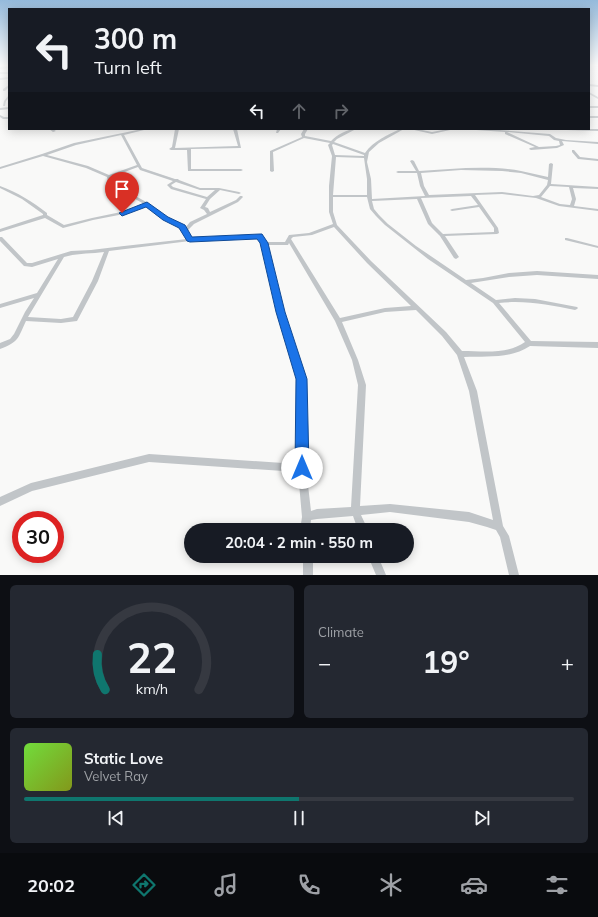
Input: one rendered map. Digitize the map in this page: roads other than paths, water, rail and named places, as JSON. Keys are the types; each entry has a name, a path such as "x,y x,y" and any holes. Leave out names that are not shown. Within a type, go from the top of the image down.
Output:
{"street":[{"path":"590,92 596,92"},
{"path":"0,99 8,98"},
{"path":"4,105 8,98"},
{"path":"590,116 598,117"},
{"path":"0,168 75,144 141,130"},
{"path":"177,130 174,147 171,150 240,147 235,130"},
{"path":"304,137 306,130"},
{"path":"352,130 336,138 330,145 334,156 331,212 335,225 369,262 444,334 460,354 473,391 499,527 504,536 514,575"},
{"path":"400,130 370,148 366,155 372,209 380,218 465,282 495,302 529,343"},
{"path":"417,130 432,133 448,130"},
{"path":"486,130 550,135 555,139 560,140 598,143"},
{"path":"506,132 539,148"},
{"path":"122,134 141,169 200,188 219,189 240,195 237,201 192,222 185,230"},
{"path":"272,171 271,152 304,137 332,142 366,155"},
{"path":"531,149 557,147 562,145 560,140"},
{"path":"189,150 189,170 241,170"},
{"path":"573,151 579,158 598,160"},
{"path":"43,155 87,167 109,176 139,166"},
{"path":"334,156 366,155"},
{"path":"412,161 418,172 426,196"},
{"path":"537,197 540,196 549,185 551,164"},
{"path":"398,172 456,169 502,170 521,172 550,179"},
{"path":"109,176 109,180 122,190 147,204 158,214 185,230 190,240"},
{"path":"177,180 169,185 172,188 208,198"},
{"path":"549,185 598,188"},
{"path":"0,187 30,202 45,216 63,227 122,213 147,204"},
{"path":"571,187 574,198 572,208"},
{"path":"209,214 206,209 202,208 208,198 219,189"},
{"path":"442,235 496,234 496,228 472,194"},
{"path":"331,196 370,198 502,194 537,197 572,208 598,210"},
{"path":"418,197 430,224 442,235 456,257"},
{"path":"452,210 480,206"},
{"path":"0,231 45,216"},
{"path":"264,243 286,244 291,236 310,234 335,225"},
{"path":"1,241 26,265 32,265 71,253 190,240 260,236 264,243 280,312 302,379 302,468 307,517 306,523"},
{"path":"289,239 338,321 355,360 362,385 355,510 360,523"},
{"path":"567,239 598,246"},
{"path":"25,319 67,321 76,319 95,281 107,250"},
{"path":"0,346 12,341 62,256"},
{"path":"465,282 509,275 537,273 592,276 598,278"},
{"path":"0,306 40,294"},
{"path":"495,302 512,299 536,300 575,308"},
{"path":"338,321 385,310 416,308"},
{"path":"460,354 514,352 523,349 529,343 598,345"},
{"path":"0,502 31,487 149,458 302,468"},
{"path":"307,517 317,514 390,508 469,517 499,527"},
{"path":"308,563 308,575"},
{"path":"376,563 381,575"}]}
